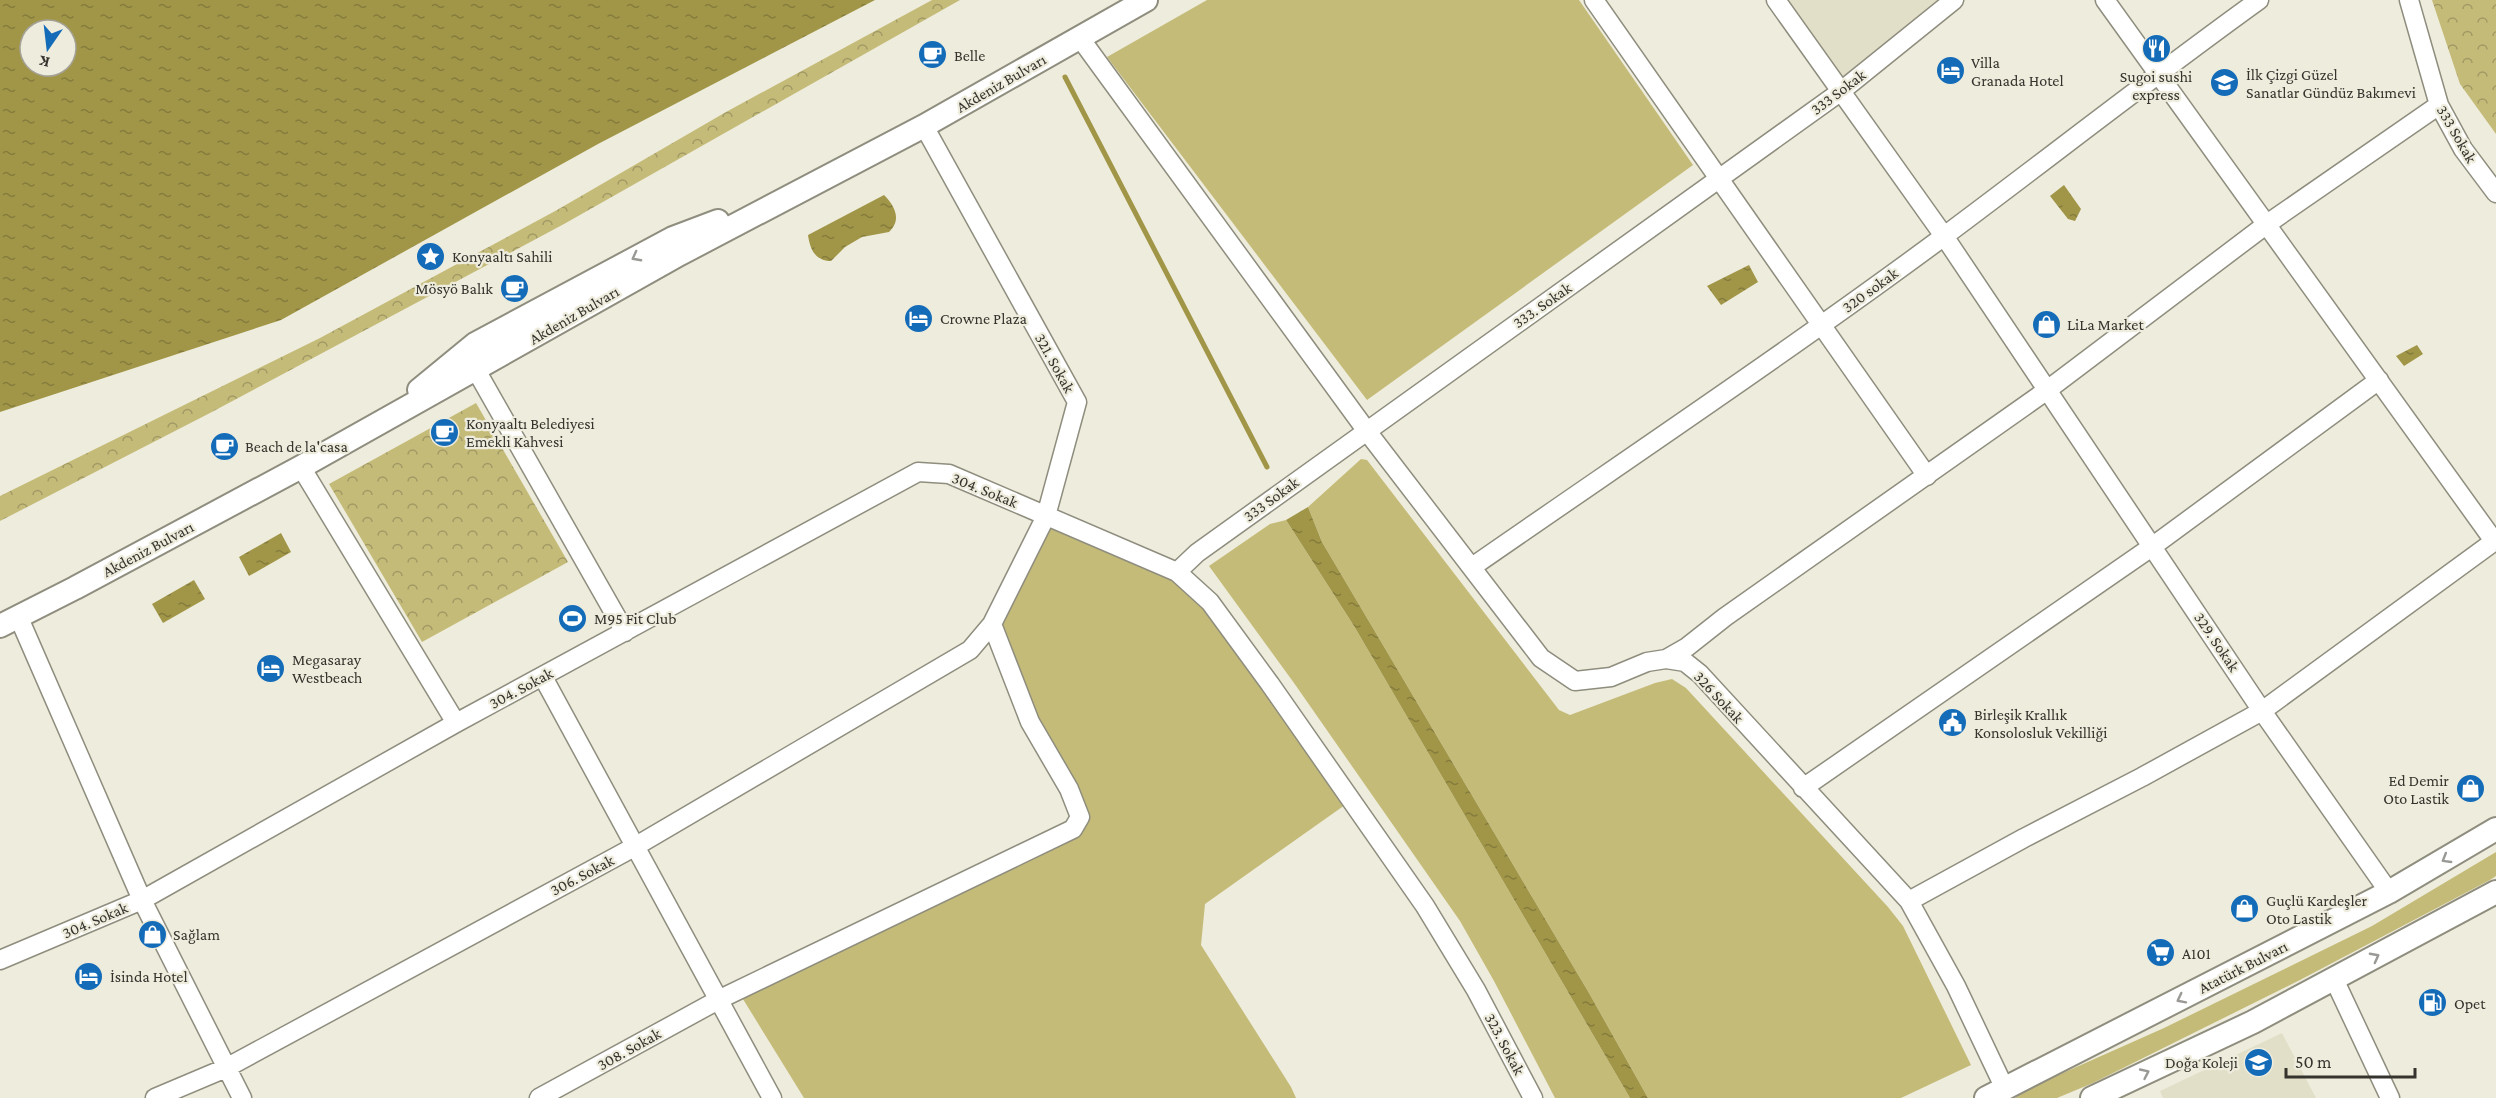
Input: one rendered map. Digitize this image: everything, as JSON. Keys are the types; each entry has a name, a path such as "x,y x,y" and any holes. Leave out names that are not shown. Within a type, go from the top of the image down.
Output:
{"main road":[{"name":"Akdeniz Bulvarı","path":"9,622 484,366 677,246 807,188 924,126 1146,0"},
{"path":"379,424 480,341 677,246"},
{"path":"480,341 474,351 475,356 484,366"},
{"name":"Atatürk Bulvarı","path":"1995,1095 2389,892 2496,829"},
{"path":"2092,1098 2253,1022 2496,892"}],"street":[{"path":"1594,0 1927,476"},
{"name":"329. Sokak","path":"1776,0 1944,236 2262,711 2389,892"},
{"name":"333 Sokak","path":"1718,180 1840,92 1954,0"},
{"path":"1909,900 2262,711 2495,540 2105,0"},
{"name":"320 sokak","path":"1472,567 1822,325 1944,236 2157,73 2259,0"},
{"name":"333 Sokak","path":"2409,0 2439,105 2463,149 2496,193"},
{"path":"1080,38 1366,430 1541,658 1575,681 1611,677 1647,662 1666,659 1688,647 1725,617 2046,391 2266,224 2439,105"},
{"name":"321. Sokak","path":"924,126 1077,402 1046,516 992,624"},
{"name":"333. Sokak","path":"1366,430 1718,180"},
{"path":"484,366 625,632"},
{"path":"1803,788 2152,546 2379,380"},
{"name":"333 Sokak","path":"1177,572 1197,553 1366,430"},
{"path":"300,466 456,723"},
{"name":"304. Sokak","path":"0,960 142,900 456,723 918,472 949,474 1177,572"},
{"name":"323. Sokak","path":"1177,572 1210,602 1425,906 1476,990 1533,1098"},
{"path":"9,622 142,900 242,1098"},
{"name":"306. Sokak","path":"155,1098 226,1068 636,846 970,650 992,624"},
{"name":"308. Sokak","path":"539,1098 720,999 1073,829 1080,817 1069,789 1030,722 992,624"},
{"name":"326 Sokak","path":"1666,659 1685,662 1700,674 1909,900 1956,986 1995,1095"},
{"path":"543,677 772,1098"},
{"path":"2334,979 2390,1098"}],"shaded area":[{"path":"1776,0 1954,0 1840,92"},
{"name":"Doğa Koleji","path":"2282,1033 2316,1098 2163,1098 2160,1091"}],"green space":[{"path":"932,0 960,0 564,224 210,413 0,521 0,496 320,338 557,210 726,112"},
{"path":"1207,0 1579,0 1693,165 1367,400 1107,57"},
{"path":"2432,0 2496,0 2496,134 2460,84"},
{"path":"476,403 568,562 422,642 329,484"},
{"path":"1361,459 1367,460 1559,710 1570,715 1655,683 1672,679 1686,688 1903,926 1971,1065 1901,1098 1648,1098 1589,993 1322,542 1308,507"},
{"path":"1046,516 1177,572 1352,800 1205,904 1201,945 1296,1098 804,1098 738,991 1080,817 992,624"},
{"path":"1286,520 1354,626 1630,1098 1555,1098 1460,921 1294,683 1209,566 1270,524"},
{"path":"2496,852 2496,876 2490,880 2300,980 2093,1083 2057,1098 2015,1098 2027,1089 2164,1028 2372,926"}],"water":[{"path":"0,0 875,0 598,144 281,320 0,412"},
{"path":"2064,185 2081,209 2075,221 2068,219 2050,196"},
{"path":"884,195 896,213 895,223 889,232 862,237 845,247 831,261 821,259 814,253 808,235"},
{"path":"1749,265 1758,282 1721,305 1707,286"},
{"path":"2417,345 2423,354 2404,366 2396,356"},
{"path":"1308,507 1322,542 1589,993 1648,1098 1630,1098 1354,626 1286,520"},
{"path":"281,533 291,552 249,576 239,557"},
{"path":"194,580 205,599 163,623 152,604"}],"waterway":[{"path":"1065,77 1267,467"}],"place":[{"name":"Sugoi sushi express","path":"2156,48"},
{"name":"Belle","path":"933,55"},
{"name":"Villa Granada Hotel","path":"1950,71"},
{"name":"İlk Çizgi Güzel Sanatlar Gündüz Bakımevi","path":"2225,83"},
{"name":"Konyaaltı Sahili","path":"431,256"},
{"name":"Mösyö Balık","path":"514,288"},
{"name":"Crowne Plaza","path":"919,318"},
{"name":"LiLa Market","path":"2046,324"},
{"name":"Konyaaltı Belediyesi Emekli Kahvesi","path":"445,432"},
{"name":"Beach de la'casa","path":"224,446"},
{"name":"M95 Fit Club","path":"573,618"},
{"name":"Megasaray Westbeach","path":"271,668"},
{"name":"Birleşik Krallık Konsolosluk Vekilliği","path":"1953,723"},
{"name":"Ed Demir Oto Lastik","path":"2470,789"},
{"name":"Guçlü Kardeşler Oto Lastik","path":"2245,909"},
{"name":"Sağlam","path":"152,934"},
{"name":"A101","path":"2161,953"},
{"name":"İsinda Hotel","path":"89,976"},
{"name":"Opet","path":"2433,1003"},
{"name":"Doğa Koleji","path":"2259,1062"}]}
